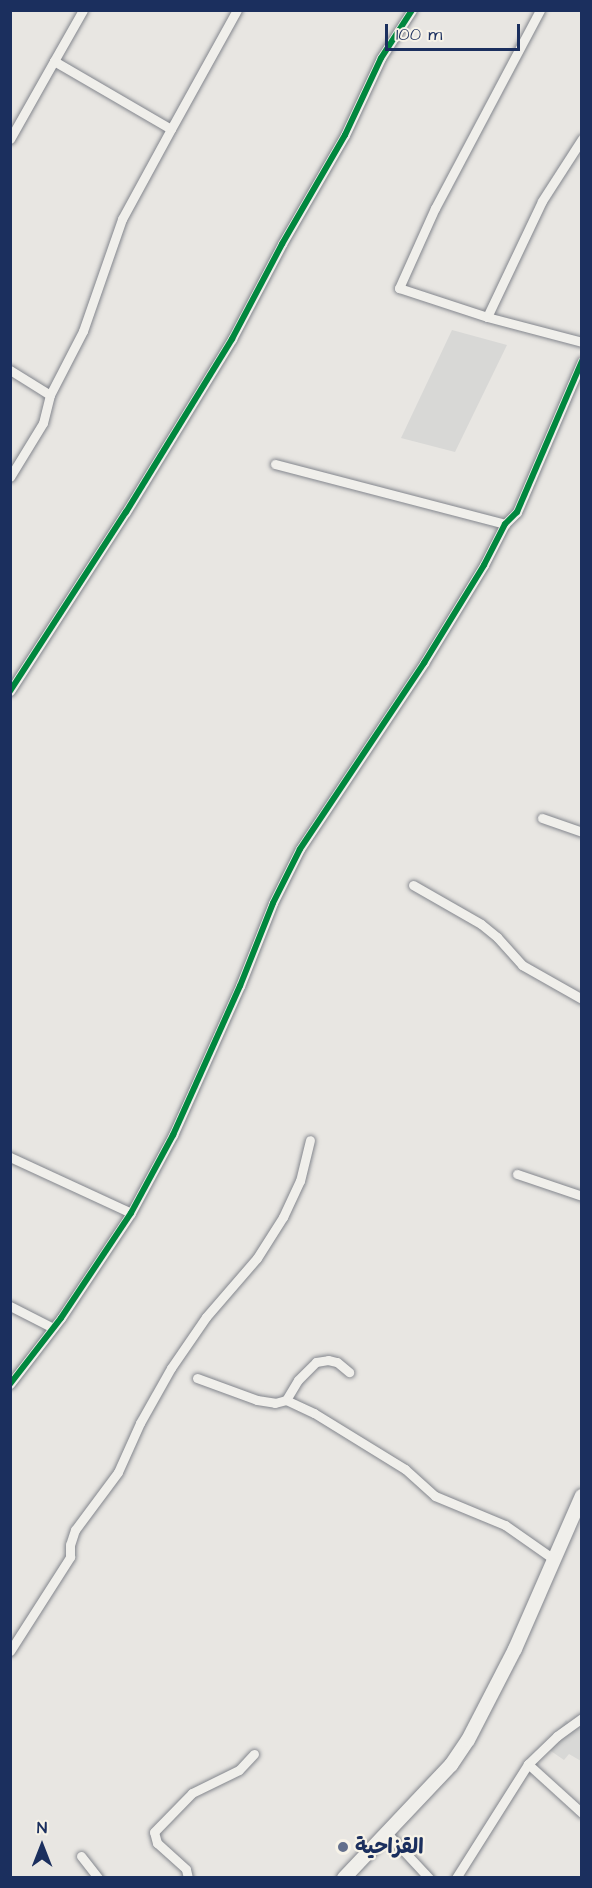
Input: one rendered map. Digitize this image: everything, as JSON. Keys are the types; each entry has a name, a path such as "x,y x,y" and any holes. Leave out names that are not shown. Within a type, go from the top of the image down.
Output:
{"street":[{"path":"10,139 83,10"},
{"path":"10,477 43,423 50,395 83,332 122,219 237,10"},
{"path":"10,691 126,512 232,339 282,244 345,135 381,58 412,10"},
{"path":"540,10 435,208 399,288 487,317 582,342"},
{"path":"54,61 171,129"},
{"path":"487,317 542,201 582,139"},
{"path":"10,1384 53,1328 131,1213 173,1135 240,986 273,903 300,849 424,663 484,565 505,524 517,513 582,361"},
{"path":"10,370 50,395"},
{"path":"275,464 505,524"},
{"path":"542,818 582,832"},
{"path":"412,885 481,924 497,937 522,965 582,999"},
{"path":"10,1651 70,1557 70,1545 75,1530 118,1472 140,1423 171,1368 206,1317 257,1258 283,1217 300,1181 310,1140"},
{"path":"10,1157 131,1213"},
{"path":"517,1174 582,1196"},
{"path":"10,1306 53,1328"},
{"path":"286,1400 298,1380 316,1362 327,1360 337,1362 349,1372"},
{"path":"197,1378 257,1400 275,1403 286,1400 314,1413 405,1469 444,1501 505,1525 555,1560"},
{"path":"344,1878 451,1766 468,1740 500,1680 582,1496"},
{"path":"456,1878 528,1764 557,1736 582,1718"},
{"path":"188,1878 186,1869 157,1843 154,1832 192,1793 239,1770 254,1754"},
{"path":"528,1764 582,1813"},
{"path":"387,1833 429,1878"},
{"path":"81,1856 98,1878"}],"shaded area":[{"path":"452,330 507,345 455,452 401,438"},
{"path":"566,1720 571,1725 581,1720 581,1761 569,1754 564,1760 545,1747"}],"cycle path":[{"path":"10,691 126,512 232,339 282,244 345,135 381,58 412,10"},
{"path":"10,1384 61,1318 131,1213 173,1135 240,986 273,903 300,849 424,663 484,565 505,524 517,512 582,361"}],"place":[{"name":"القزاحية","path":"343,1847"}]}
